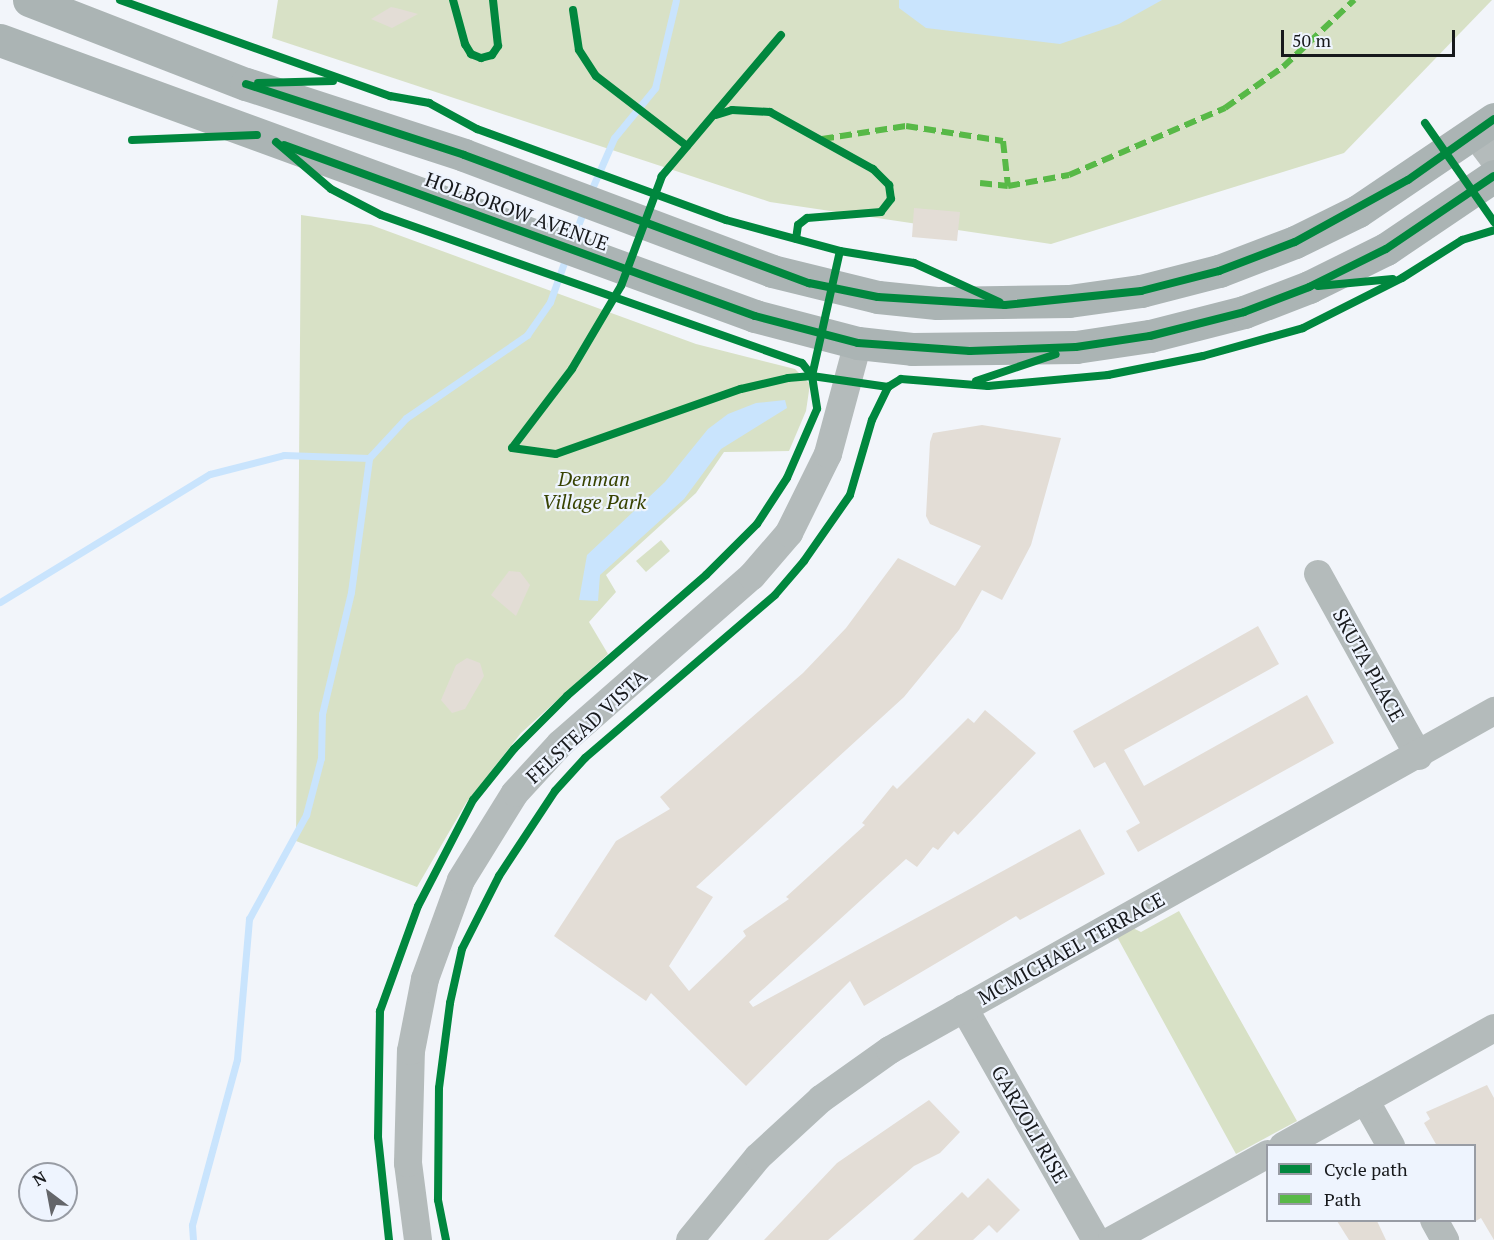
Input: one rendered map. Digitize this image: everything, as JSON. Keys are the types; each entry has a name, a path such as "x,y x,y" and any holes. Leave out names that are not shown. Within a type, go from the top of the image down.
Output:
{"main road":[{"name":"HOLBOROW AVENUE","path":"29,0 246,84 464,155 772,271 870,296 982,304 1069,301 1141,291 1219,271 1295,242 1358,211 1484,126"},
{"name":"HOLBOROW AVENUE","path":"0,40 755,316 858,343 912,349 1036,350 1139,338 1192,326 1309,287 1386,249 1494,176"},
{"name":"FELSTEAD VISTA","path":"858,343 870,296"}],"street":[{"path":"1484,126 1494,160"},
{"name":"FELSTEAD VISTA","path":"418,1240 408,1163 411,1050 425,979 461,880 515,793 560,744 752,576 789,532 828,454 858,343"},
{"name":"SKUTA PLACE","path":"1318,573 1419,756"},
{"name":"MCMICHAEL TERRACE","path":"690,1240 758,1157 821,1099 890,1050 1419,756 1494,711"},
{"name":"GARZOLI RISE","path":"964,1008 1096,1240"},
{"path":"1287,1144 1494,1028"},
{"path":"1365,1100 1390,1144"},
{"path":"1112,1240 1266,1155"},
{"path":"1435,1222 1445,1240"}],"green space":[{"path":"278,0 1492,0 1344,153 1051,244 770,202 272,38"},
{"name":"Denman Village Park","path":"301,215 371,225 696,344 795,369 810,384 806,411 789,451 724,452 696,493 606,575 616,592 589,622 608,654 521,733 466,803 417,887 296,841"},
{"path":"661,540 670,551 646,572 636,561"},
{"path":"1179,911 1297,1121 1236,1154 1116,935 1131,927 1141,932"}],"water":[{"path":"899,0 1162,0 1119,24 1060,44 926,28 899,8"},
{"path":"785,400 787,408 721,449 684,499 600,575 598,601 579,600 587,555 665,482 708,429 728,414 756,403"}],"building":[{"path":"391,7 418,14 392,28 371,19"},
{"path":"914,208 960,212 957,241 912,237"},
{"path":"982,425 1061,438 1031,545 1002,600 982,590 959,630 904,697 696,887 713,897 669,966 689,991 746,936 743,931 789,899 786,897 865,825 862,823 893,785 897,789 968,718 974,723 985,710 1036,753 958,835 954,831 938,850 933,847 917,867 906,859 749,1002 753,1007 1080,829 1105,874 1020,920 1016,916 864,1006 850,981 746,1086 651,993 646,1001 554,936 616,841 670,809 660,797 803,673 846,628 898,558 955,586 981,546 930,524 926,516 930,442 933,433"},
{"path":"509,571 520,572 530,585 516,616 491,595"},
{"path":"1258,626 1279,664 1124,750 1144,786 1307,695 1334,743 1138,852 1126,831 1140,823 1105,762 1094,768 1073,731"},
{"path":"467,658 480,663 484,676 465,709 452,713 441,700 456,665"},
{"path":"1487,1085 1494,1098 1494,1240 1481,1218 1476,1221 1476,1144 1436,1144 1424,1123 1430,1119 1426,1112"},
{"path":"929,1100 960,1132 940,1153 914,1166 828,1240 764,1240 837,1163"},
{"path":"988,1178 1020,1210 997,1233 989,1225 973,1240 913,1240 962,1192 968,1198"},
{"path":"1338,1222 1377,1222 1386,1240 1349,1240"}],"waterway":[{"path":"590,193 614,138 655,88 676,0"},
{"path":"572,241 584,210"},
{"path":"193,1240 192,1225 237,1059 249,919 306,815 321,758 322,714 351,592 369,458 406,418 527,335 550,302 566,257"},
{"path":"0,602 210,474 284,455 369,458"}],"marked path":[{"path":"980,183 1008,186 1069,175 1225,108 1283,67 1354,0"},
{"path":"822,139 906,126 1003,141 1008,186"}],"cycle path":[{"path":"120,0 390,96 429,103 477,129 726,220 840,251 914,263 999,302"},
{"path":"453,0 465,44 471,54 481,58 492,55 498,46 493,0"},
{"path":"573,10 579,50 596,76 687,146"},
{"path":"781,35 662,176 621,286 572,369 512,448 556,454 741,389 788,378 812,376 888,387"},
{"path":"258,83 333,81"},
{"path":"246,84 464,155 809,283 878,297 1005,305 1141,291 1219,271 1295,242 1408,180 1494,119"},
{"path":"716,115 732,110 770,112 873,169 889,185 891,199 881,212 807,218 798,225 796,239"},
{"path":"1425,123 1494,222"},
{"path":"132,140 257,135"},
{"path":"276,142 331,189 381,215 802,363 812,376 817,409 787,478 757,524 706,575 567,696 514,749 473,800 418,906 380,1011 378,1137 389,1240"},
{"path":"284,145 755,316 858,343 970,351 1076,347 1150,336 1244,312 1309,287 1386,249 1494,176"},
{"path":"446,1240 438,1200 439,1088 450,1003 462,949 499,876 555,791 585,758 775,595 804,561 850,495 872,420 888,387 901,379 988,386 1108,375 1203,356 1303,328 1402,278 1462,240 1494,230"},
{"path":"812,376 840,251"},
{"path":"1318,286 1393,279"},
{"path":"976,381 1056,354"}]}
